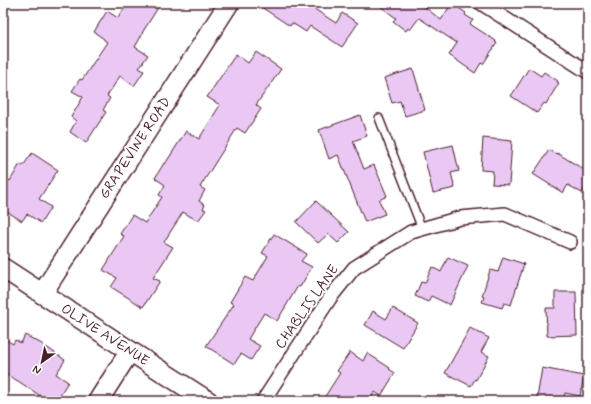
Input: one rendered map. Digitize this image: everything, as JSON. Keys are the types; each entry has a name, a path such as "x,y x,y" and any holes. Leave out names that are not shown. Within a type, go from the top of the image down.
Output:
{"main road":[{"name":"GRAPEVINE ROAD","path":"42,294 228,3"},
{"name":"OLIVE AVENUE","path":"3,268 208,401"},
{"path":"98,401 130,351"}],"street":[{"path":"481,3 588,72"},
{"name":"CHABLIS LANE","path":"263,401 330,298 354,268 411,232 460,218 505,214 570,242"}],"lane":[{"path":"379,118 422,228"}],"building":[{"path":"128,3 161,3 135,47 148,55 139,68 144,71 134,86 120,76 107,96 110,98 103,110 106,112 86,143 70,132 76,121 71,117 83,97 72,91 80,79 82,80 107,42 94,32 107,11 118,18"},
{"path":"255,3 305,3 336,23 342,13 358,23 342,47 310,26 306,32 292,23 290,26"},
{"path":"376,3 420,3 441,20 452,3 473,20 470,24 497,43 475,73 449,55 457,43 419,18 410,30 408,28 406,31 393,21 396,18"},
{"path":"256,52 281,69 256,105 261,109 245,133 237,128 200,187 205,190 199,201 205,205 203,209 206,210 198,221 183,212 164,242 173,247 153,278 160,281 143,307 111,287 117,278 103,270 124,236 120,234 132,215 145,223 162,197 159,195 165,185 155,178 186,131 199,139 220,105 207,97 236,54 248,63"},
{"path":"529,68 541,76 544,72 559,83 546,104 544,103 537,113 511,96"},
{"path":"413,69 425,110 405,116 400,101 392,103 384,78"},
{"path":"360,115 367,136 353,141 364,169 374,165 387,196 379,200 385,214 365,222 338,155 329,159 319,130"},
{"path":"483,138 512,141 509,185 492,184 493,171 481,170"},
{"path":"453,145 459,171 451,173 455,188 433,193 423,152"},
{"path":"549,150 556,154 557,153 588,172 588,183 582,193 568,185 563,193 533,174"},
{"path":"32,153 58,170 39,199 51,207 41,223 27,214 22,221 3,209 3,176 10,181 20,164 23,166"},
{"path":"316,201 349,232 338,243 328,234 318,243 296,222"},
{"path":"274,234 307,254 301,261 312,267 300,287 298,286 277,321 264,313 248,339 260,346 251,360 241,354 234,364 206,346 234,304 230,302 245,277 253,281 268,256 262,253"},
{"path":"448,257 468,266 450,305 431,296 428,302 415,296 421,282 425,283 432,267 441,272"},
{"path":"503,257 524,264 511,305 504,303 502,308 482,302 484,297 482,296 490,270 498,272"},
{"path":"555,292 576,292 577,335 547,336 546,308 555,308"},
{"path":"393,308 418,323 403,348 365,325 373,311 386,319"},
{"path":"470,328 489,338 481,352 489,356 476,380 475,379 471,386 445,373"},
{"path":"25,335 42,344 65,360 56,374 68,382 56,401 48,401 3,373 3,338 13,344 15,340 21,343"},
{"path":"350,352 363,361 367,353 395,373 381,396 375,392 369,401 322,401 340,373 337,371"},
{"path":"542,368 584,376 580,396 565,393 563,401 552,401 537,398"}]}
